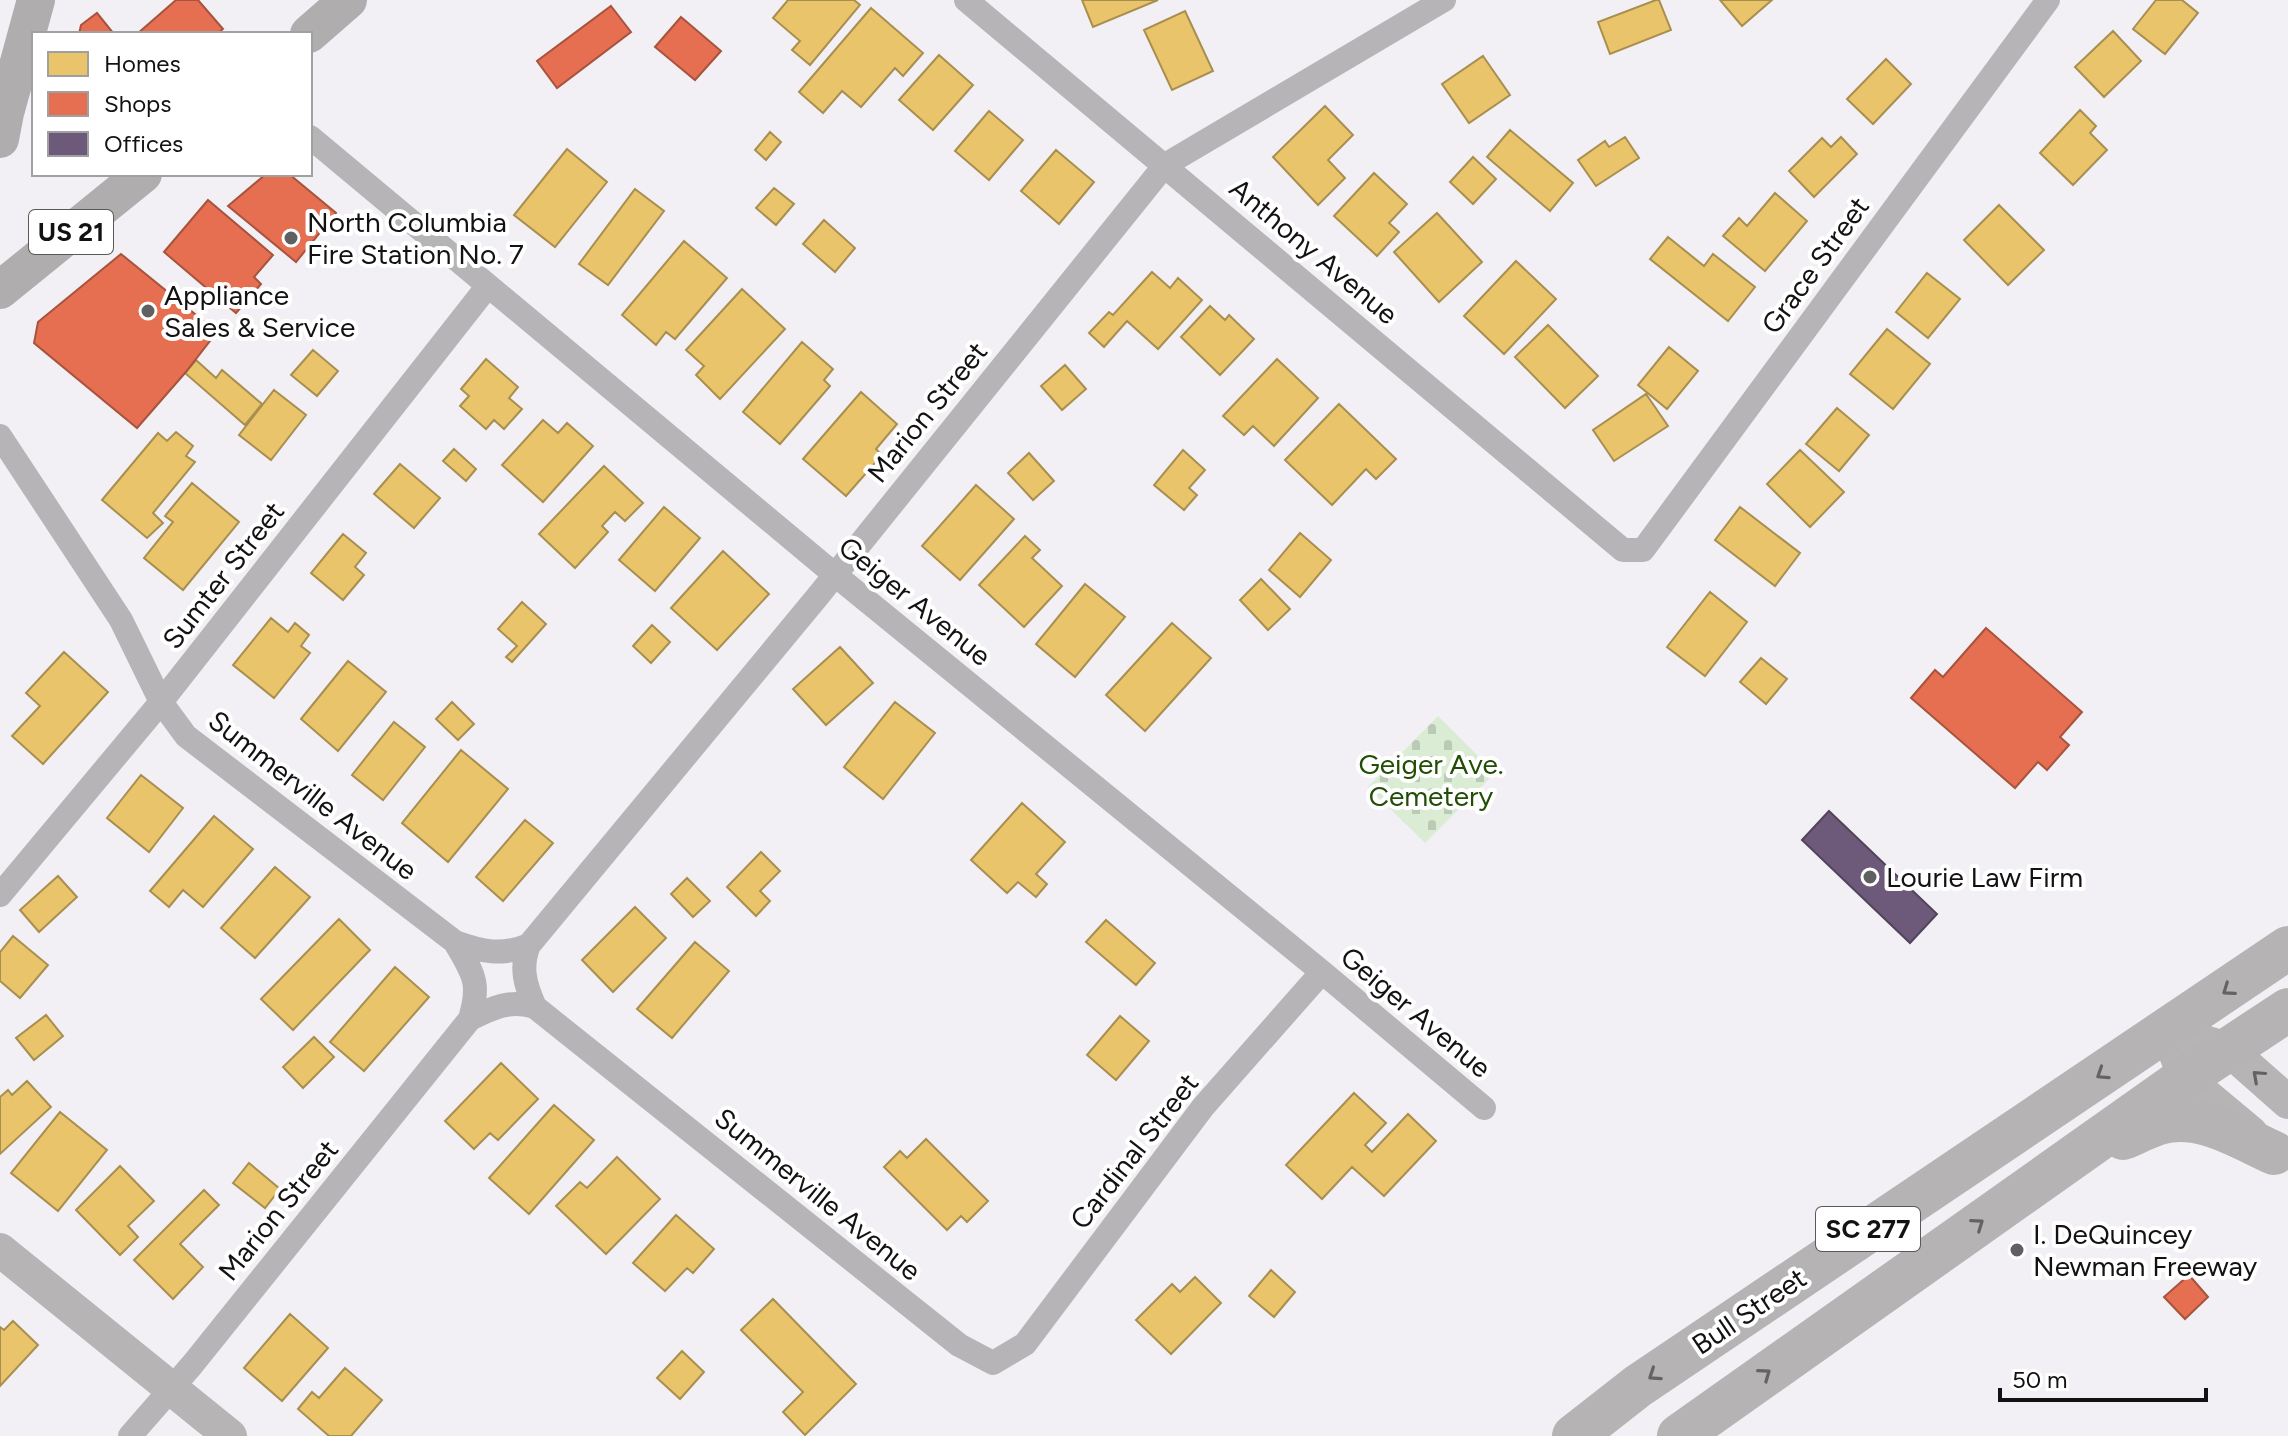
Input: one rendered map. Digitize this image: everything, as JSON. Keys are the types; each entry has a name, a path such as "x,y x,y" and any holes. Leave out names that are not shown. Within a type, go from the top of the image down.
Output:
{"highway":[{"name":"SC 277","path":"2167,1031 2288,948"},
{"name":"SC 277","path":"1679,1436 2185,1078 2288,1010"},
{"name":"Bull Street","path":"1574,1436 1638,1386 1847,1243 2167,1031"},
{"path":"2066,1162 2159,1123 2185,1120 2218,1128 2281,1160"}],"main road":[{"path":"2,120 36,0"},
{"path":"311,32 348,0"},
{"name":"US 21","path":"0,290 141,176"},
{"path":"2167,1031 2228,1049 2288,1102"},
{"path":"2167,1031 2185,1078 2281,1160"},
{"path":"0,1250 230,1436"}],"street":[{"name":"Anthony Avenue","path":"966,0 1623,550"},
{"name":"Marion Street","path":"529,945 1165,165 1444,0"},
{"name":"Grace Street","path":"1623,550 1643,550 2048,0"},
{"name":"Geiger Avenue","path":"312,139 834,574 1484,1108"},
{"name":"Sumter Street","path":"0,895 161,702 487,287"},
{"name":"Summerville Avenue","path":"0,436 121,620 161,702 186,736 455,942"},
{"path":"455,942 490,953 529,945"},
{"path":"455,942 476,984 470,1019"},
{"path":"529,945 523,968 535,1007"},
{"name":"Cardinal Street","path":"993,1363 1025,1344 1203,1107 1322,972"},
{"path":"470,1019 500,1005 524,1003 535,1007"},
{"name":"Summerville Avenue","path":"535,1007 959,1345 993,1363"},
{"name":"Marion Street","path":"130,1436 470,1019"}],"green space":[{"name":"Geiger Ave. Cemetery","path":"1438,716 1495,773 1425,843 1368,787"}],"building: Homes":[{"path":"788,0 854,0 860,5 810,65 792,50 800,41 773,18"},
{"path":"1082,0 1158,0 1093,27"},
{"path":"1659,0 1671,30 1610,54 1598,22"},
{"path":"1720,0 1772,0 1742,26"},
{"path":"2156,0 2182,0 2198,13 2165,54 2133,29"},
{"path":"871,8 923,53 903,76 895,68 861,107 842,91 823,113 799,92"},
{"path":"1185,11 1213,71 1172,90 1144,30"},
{"path":"2113,31 2141,61 2104,97 2075,67"},
{"path":"939,55 973,85 933,130 899,100"},
{"path":"1483,56 1510,95 1469,123 1442,84"},
{"path":"1886,59 1911,84 1873,124 1847,99"},
{"path":"1325,106 1353,135 1328,160 1345,178 1318,205 1273,157"},
{"path":"2080,110 2096,126 2090,133 2107,150 2073,185 2040,153"},
{"path":"989,111 1023,140 989,180 955,151"},
{"path":"1510,130 1573,183 1550,211 1487,157"},
{"path":"770,132 781,142 766,160 755,150"},
{"path":"1625,137 1639,158 1596,186 1578,160 1605,141 1609,147"},
{"path":"1841,137 1857,154 1814,197 1789,171 1822,138 1831,147"},
{"path":"567,149 607,182 555,247 514,215"},
{"path":"1056,150 1094,182 1059,224 1021,191"},
{"path":"1473,157 1496,179 1473,204 1450,182"},
{"path":"1374,173 1407,204 1389,223 1399,232 1377,256 1334,216"},
{"path":"774,188 794,204 776,225 756,208"},
{"path":"635,189 664,211 608,285 579,264"},
{"path":"1775,193 1807,221 1765,271 1723,236 1739,218 1747,226"},
{"path":"1999,205 2044,250 2008,285 1964,240"},
{"path":"1437,213 1482,262 1439,302 1394,252"},
{"path":"824,220 855,248 835,272 803,244"},
{"path":"1668,237 1704,266 1713,254 1755,287 1728,321 1650,259"},
{"path":"684,241 727,278 675,339 666,332 656,345 622,315"},
{"path":"1516,261 1556,299 1504,354 1464,316"},
{"path":"1152,272 1170,288 1178,278 1202,300 1158,349 1127,321 1104,347 1089,333 1109,312 1113,315"},
{"path":"1927,273 1960,299 1928,338 1896,312"},
{"path":"742,289 785,329 720,399 696,375 704,366 686,350"},
{"path":"1210,306 1225,320 1229,315 1254,339 1220,375 1181,337"},
{"path":"1548,325 1598,376 1565,408 1515,357"},
{"path":"1887,329 1930,364 1893,409 1850,374"},
{"path":"802,342 833,369 824,380 830,386 780,444 743,412"},
{"path":"1669,347 1698,371 1667,409 1638,385"},
{"path":"313,350 338,371 317,396 291,375"},
{"path":"486,359 518,387 509,398 522,409 504,429 494,420 486,429 460,406 469,396 461,389"},
{"path":"1277,359 1318,398 1274,446 1253,426 1244,435 1223,416"},
{"path":"196,360 216,378 222,370 262,404 245,425 185,373"},
{"path":"1065,365 1086,389 1062,410 1041,386"},
{"path":"274,390 306,415 271,460 239,435"},
{"path":"861,392 897,424 876,449 882,455 846,496 803,459"},
{"path":"1646,394 1668,426 1614,461 1593,430"},
{"path":"1339,404 1396,459 1376,479 1366,469 1332,505 1285,460"},
{"path":"1837,408 1869,435 1839,471 1806,444"},
{"path":"543,420 558,433 567,423 593,446 543,502 502,465"},
{"path":"176,432 193,446 186,456 195,462 153,513 163,523 147,538 102,500 158,433 167,441"},
{"path":"454,449 476,469 466,481 443,461"},
{"path":"1183,450 1205,470 1189,488 1197,495 1184,510 1154,485"},
{"path":"1800,450 1844,492 1810,527 1767,484"},
{"path":"1029,453 1054,481 1033,500 1008,473"},
{"path":"400,464 440,498 414,528 374,494"},
{"path":"604,466 643,503 625,521 615,512 602,526 608,532 575,568 539,534"},
{"path":"192,483 239,522 183,590 144,558 173,522 165,516"},
{"path":"976,485 1014,519 960,580 922,546"},
{"path":"664,507 700,538 655,591 619,560"},
{"path":"1740,507 1800,553 1775,586 1715,540"},
{"path":"1300,533 1331,560 1300,597 1269,570"},
{"path":"343,534 366,553 355,567 364,575 343,600 311,573"},
{"path":"1025,536 1040,550 1032,558 1062,586 1024,627 979,585"},
{"path":"723,551 769,594 717,650 671,608"},
{"path":"1261,579 1290,609 1268,630 1240,600"},
{"path":"1085,584 1125,617 1075,677 1036,644"},
{"path":"1710,592 1747,622 1705,676 1667,647"},
{"path":"522,602 546,624 512,662 506,657 517,646 498,629"},
{"path":"271,618 288,632 295,623 309,635 301,646 310,653 274,698 233,665"},
{"path":"1172,623 1211,658 1145,731 1106,695"},
{"path":"652,625 670,642 651,663 633,646"},
{"path":"840,647 873,683 826,725 793,689"},
{"path":"64,652 108,692 43,764 12,736 40,706 26,693"},
{"path":"1761,658 1787,679 1766,704 1740,682"},
{"path":"348,661 386,692 338,751 301,719"},
{"path":"452,702 474,724 458,740 436,719"},
{"path":"895,702 935,733 883,799 844,767"},
{"path":"394,722 425,747 383,800 352,775"},
{"path":"461,750 508,789 448,862 402,823"},
{"path":"141,775 183,808 149,852 107,818"},
{"path":"1022,803 1065,842 1036,874 1047,884 1036,897 1018,882 1007,893 971,860"},
{"path":"214,816 253,849 203,907 183,890 169,907 150,891"},
{"path":"525,820 553,843 503,901 476,877"},
{"path":"761,852 780,871 760,891 770,901 756,916 727,887"},
{"path":"275,867 310,897 255,958 221,928"},
{"path":"58,876 77,897 39,932 20,910"},
{"path":"687,878 710,901 693,917 671,894"},
{"path":"635,907 666,938 613,992 582,960"},
{"path":"339,919 370,950 293,1030 261,999"},
{"path":"1106,920 1155,963 1136,985 1086,942"},
{"path":"13,936 48,965 20,998 0,981 0,952"},
{"path":"695,942 729,971 672,1038 637,1009"},
{"path":"395,967 429,997 364,1071 330,1042"},
{"path":"46,1015 63,1036 34,1060 16,1038"},
{"path":"1120,1016 1149,1041 1116,1080 1087,1055"},
{"path":"314,1037 334,1057 303,1088 283,1067"},
{"path":"501,1063 538,1099 498,1140 490,1133 474,1149 445,1121"},
{"path":"27,1081 51,1107 0,1154 0,1097 8,1090 12,1095"},
{"path":"1354,1093 1386,1123 1365,1145 1372,1152 1408,1114 1436,1141 1384,1196 1352,1167 1322,1199 1286,1165"},
{"path":"554,1105 594,1140 529,1214 489,1178"},
{"path":"60,1112 107,1150 58,1211 11,1173"},
{"path":"926,1139 988,1201 967,1222 961,1216 947,1230 884,1167 900,1151 907,1158"},
{"path":"617,1157 660,1199 606,1254 556,1206 580,1182 587,1188"},
{"path":"249,1163 280,1189 265,1208 233,1183"},
{"path":"120,1166 154,1201 128,1226 138,1237 120,1255 76,1210"},
{"path":"204,1190 219,1205 180,1244 203,1267 173,1299 134,1260"},
{"path":"676,1215 714,1249 693,1273 687,1268 665,1291 633,1263"},
{"path":"1271,1270 1295,1292 1274,1317 1249,1296"},
{"path":"1195,1277 1221,1303 1171,1354 1136,1320 1172,1284 1180,1292"},
{"path":"773,1299 856,1384 805,1435 783,1412 803,1392 741,1330"},
{"path":"290,1314 328,1348 282,1401 244,1368"},
{"path":"13,1321 38,1345 0,1386 0,1327 4,1330"},
{"path":"682,1351 704,1372 680,1399 657,1378"},
{"path":"345,1368 382,1400 351,1436 329,1436 298,1409 312,1392 319,1398"}],"building: Shops":[{"path":"176,0 198,0 223,29 219,32 139,32"},
{"path":"611,6 631,32 557,88 537,61"},
{"path":"97,13 112,32 79,32 81,25"},
{"path":"681,17 721,51 695,80 655,47"},
{"name":"North Columbia Fire Station No. 7","path":"264,176 291,176 336,213 296,262 228,206"},
{"path":"208,200 273,255 254,277 261,284 236,313 164,252"},
{"path":"121,254 217,332 137,428 34,343 38,322"},
{"path":"1986,628 2082,712 2060,737 2069,745 2047,770 2038,762 2015,788 1911,698 1935,670 1943,677"},
{"path":"2189,1275 2208,1297 2185,1319 2164,1297"}],"building: Offices":[{"name":"Lourie Law Firm","path":"1829,811 1937,914 1910,943 1802,840"}],"place":[{"name":"North Columbia Fire Station No. 7","path":"291,238"},
{"name":"Appliance Sales & Service","path":"148,311"},
{"name":"Lourie Law Firm","path":"1870,877"},
{"name":"I. DeQuincey Newman Freeway","path":"2017,1250"}]}
